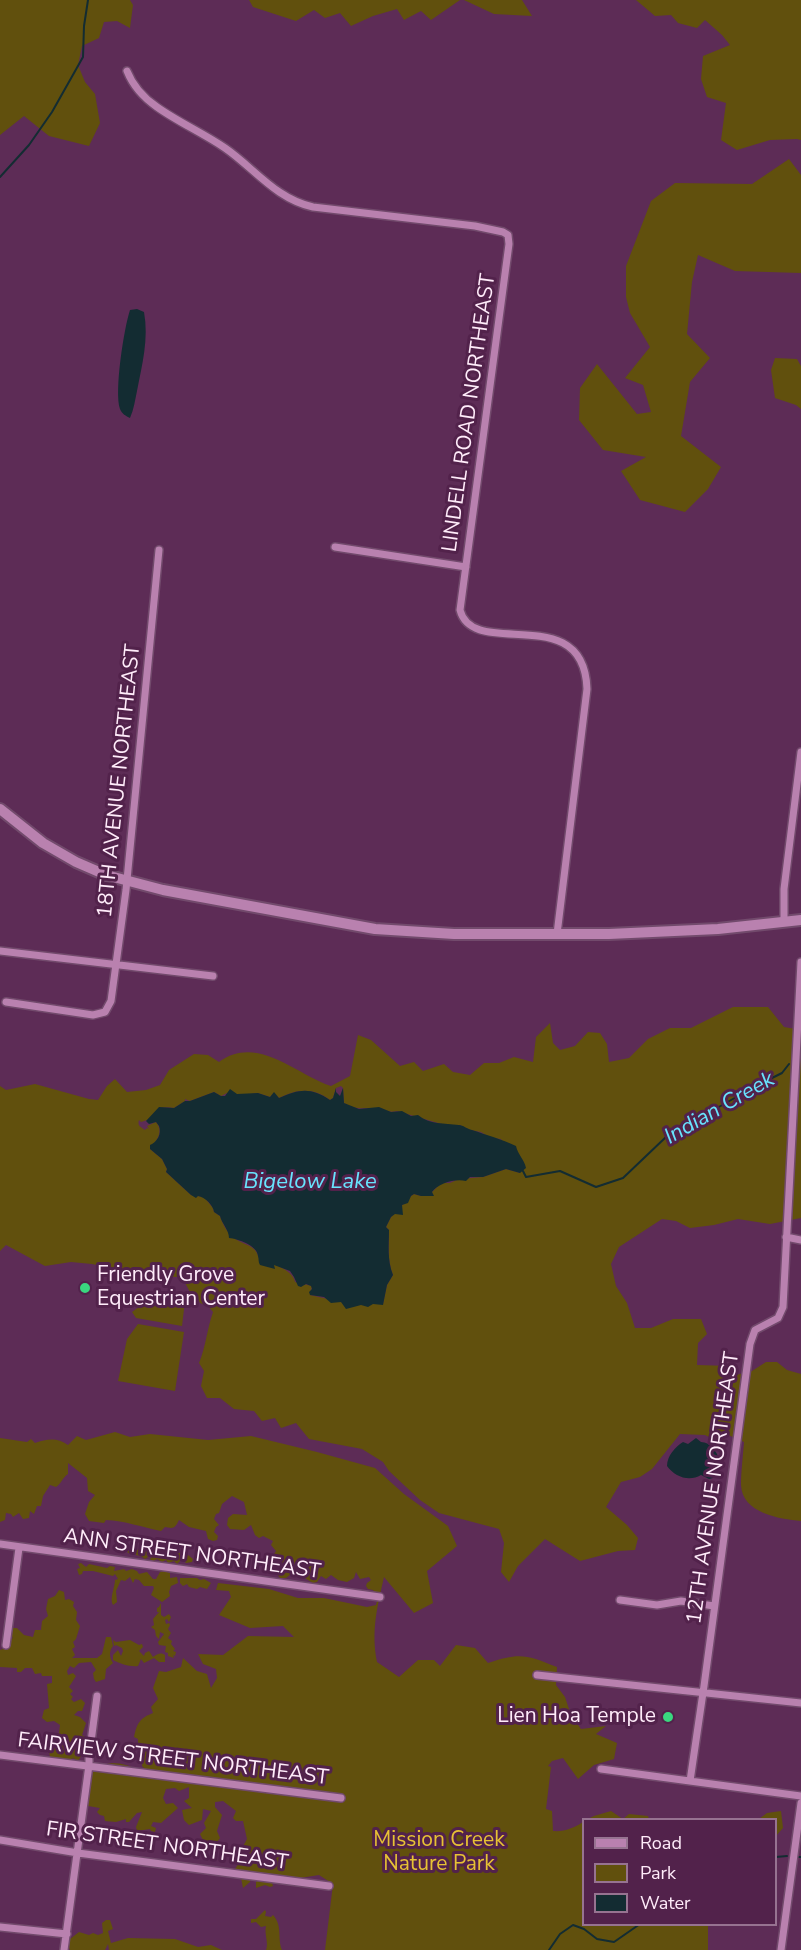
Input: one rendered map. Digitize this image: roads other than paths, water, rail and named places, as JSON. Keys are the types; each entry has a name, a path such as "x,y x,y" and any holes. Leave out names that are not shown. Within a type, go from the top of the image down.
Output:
{"street":[{"name":"LINDELL ROAD NORTHEAST","path":"127,72 136,87 156,106 225,148 290,199 313,207 475,226 508,235 509,244 460,610 466,624 480,630 560,641 578,655 586,675 587,689 557,934"},
{"path":"335,547 466,567"},
{"name":"18TH AVENUE NORTHEAST","path":"6,1002 85,1014 100,1014 105,1012 111,1000 127,882 159,550"},
{"path":"784,922 784,889 801,752"},
{"path":"0,809 26,831 60,854 92,870 127,882 375,929 454,934 653,933 801,920"},
{"path":"0,951 213,976"},
{"name":"12TH AVENUE NORTHEAST","path":"690,1781 748,1349 755,1330 778,1318 783,1307 801,962"},
{"path":"786,1237 801,1240"},
{"name":"ANN STREET NORTHEAST","path":"0,1544 380,1597"},
{"path":"6,1645 19,1548"},
{"path":"620,1600 657,1605 681,1601 714,1606"},
{"path":"537,1675 801,1703"},
{"path":"64,1950 97,1696"},
{"name":"FAIRVIEW STREET NORTHEAST","path":"0,1755 341,1798"},
{"path":"602,1769 801,1796"},
{"path":"781,1950 801,1803"},
{"name":"FIR STREET NORTHEAST","path":"0,1840 78,1853 329,1886"},
{"path":"0,1927 67,1934"}],"water":[{"path":"137,309 144,312 145,342 143,362 130,418 120,409 118,389 130,310"},
{"name":"Bigelow Lake","path":"336,1088 340,1096 343,1088 344,1103 359,1109 379,1107 391,1112 402,1111 432,1122 461,1125 516,1146 526,1168 520,1173 506,1169 483,1177 470,1177 466,1181 448,1182 438,1186 432,1192 434,1196 414,1194 411,1196 408,1203 402,1205 403,1215 395,1214 386,1227 389,1230 389,1258 393,1275 387,1285 383,1305 373,1304 368,1307 361,1305 346,1309 341,1302 331,1303 324,1297 310,1295 311,1286 306,1284 298,1286 290,1271 274,1265 275,1269 260,1265 257,1252 242,1241 229,1238 220,1216 214,1212 208,1202 201,1197 196,1198 191,1195 166,1172 167,1169 162,1159 150,1149 160,1129 156,1122 149,1124 146,1121 159,1107 174,1108 185,1101 214,1092 225,1096 230,1089 237,1094 258,1093 270,1097 274,1092 279,1098 299,1091 311,1091 330,1100"},
{"path":"696,1438 711,1446 717,1455 719,1462 715,1467 717,1472 713,1478 709,1479 701,1475 692,1478 682,1477 667,1466 670,1455 677,1446 683,1442 688,1444"}],"waterway":[{"path":"0,177 29,145 52,112 83,57 88,0"},
{"name":"Indian Creek","path":"523,1171 526,1177 560,1171 596,1187 623,1178 666,1137 782,1073 789,1064"},
{"path":"777,1857 787,1856"},
{"path":"549,1950 560,1934 573,1925 584,1929 597,1939 614,1942 637,1926"}],"place":[{"name":"Friendly Grove Equestrian Center","path":"85,1288"},
{"name":"Lien Hoa Temple","path":"668,1717"}],"park label":[{"name":"Mission Creek Nature Park","path":"439,1853"}]}
